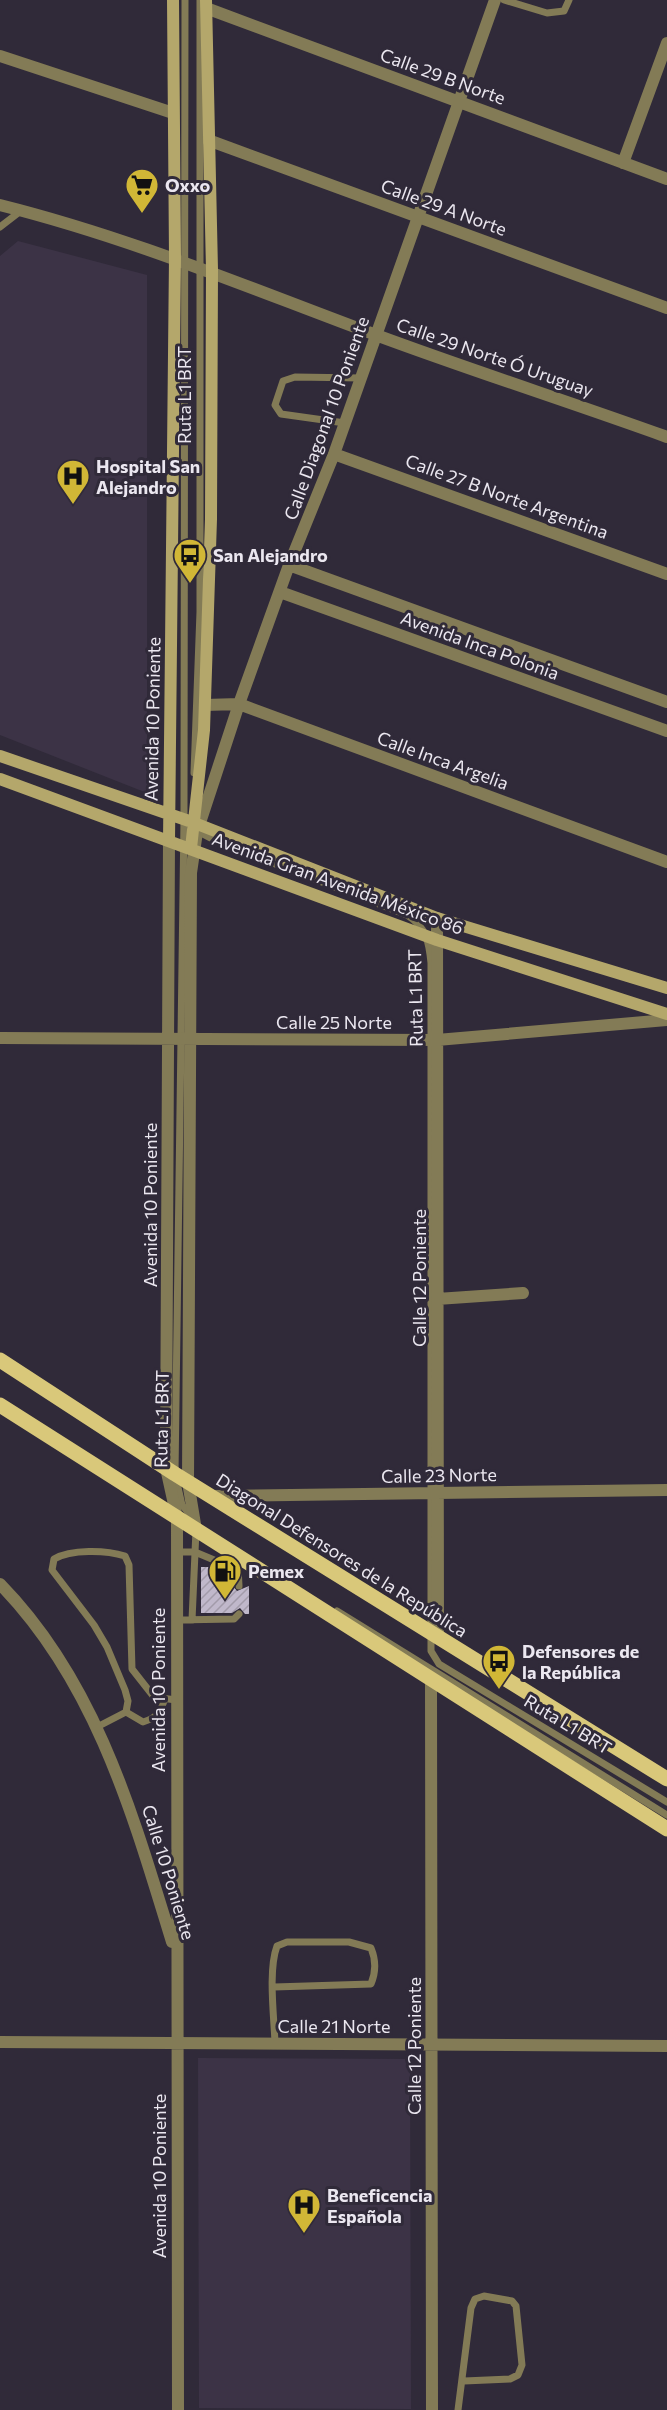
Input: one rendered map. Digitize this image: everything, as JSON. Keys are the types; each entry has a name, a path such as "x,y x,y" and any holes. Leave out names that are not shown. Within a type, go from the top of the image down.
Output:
{"main road":[{"name":"Diagonal Defensores de la República","path":"0,1360 176,1475 667,1779"},
{"path":"0,1405 177,1518 195,1525 238,1564 431,1681 667,1829"}],"street":[{"name":"Avenida 10 Poniente","path":"173,0 173,113 181,259 168,814 180,1039 176,1475 195,1525"},
{"name":"Calle Diagonal 10 Poniente","path":"194,825 289,565 334,454 495,0"},
{"name":"Avenida 10 Poniente","path":"178,2410 176,1954 171,1699 177,1552 180,1039 189,847 194,825 205,705 211,519 212,270 204,3"},
{"name":"Calle 29 B Norte","path":"204,3 459,102 667,179"},
{"path":"623,163 667,43"},
{"path":"0,56 173,113"},
{"name":"Calle 29 A Norte","path":"208,140 667,308"},
{"path":"0,205 212,270"},
{"name":"Calle 29 Norte Ó Uruguay","path":"212,270 376,335 667,437"},
{"name":"Calle 27 B Norte Argentina","path":"334,454 667,574"},
{"name":"Avenida Inca Polonia","path":"289,565 667,702"},
{"name":"Avenida Inca Polonia","path":"280,592 667,731"},
{"name":"Calle Inca Argelia","path":"205,705 238,704 667,862"},
{"name":"Avenida Gran Avenida México 86","path":"0,756 168,814 437,918 667,988"},
{"name":"Avenida Gran Avenida México 86","path":"0,779 432,938 667,1014"},
{"name":"Calle 12 Poniente","path":"434,1635 437,1299 432,938 437,918"},
{"name":"Calle 25 Norte","path":"0,1038 434,1040 667,1020"},
{"path":"437,1299 523,1293"},
{"name":"Calle 23 Norte","path":"211,1496 667,1490"},
{"name":"Calle 10 Poniente","path":"0,1584 49,1645 97,1727 131,1809 176,1954"},
{"name":"Calle 12 Poniente","path":"431,1681 432,2410"},
{"name":"Calle 21 Norte","path":"0,2042 667,2046"}],"lane":[{"name":"Ruta L1 BRT","path":"185,0 181,259 194,825"},
{"path":"504,0 554,14 564,11 569,0"},
{"name":"Ruta L1 BRT","path":"194,825 200,612 199,266 204,3"},
{"path":"0,227 22,210"},
{"path":"345,423 281,414 275,405 283,381 295,377 361,378"},
{"name":"Ruta L1 BRT","path":"194,825 216,841 407,915 432,938"},
{"name":"Ruta L1 BRT","path":"434,1040 434,1493"},
{"name":"Ruta L1 BRT","path":"195,1525 667,1815"},
{"path":"192,1620 195,1525"},
{"path":"177,1552 195,1552 238,1564 238,1586"},
{"path":"126,1712 128,1701 125,1690 107,1647 94,1625 52,1570 54,1558 64,1553 116,1553 125,1556 129,1565 132,1670 154,1697 171,1699"},
{"path":"176,1620 234,1619 239,1614"},
{"name":"Ruta L1 BRT","path":"434,1635 432,1654 439,1664 667,1802"},
{"path":"126,1712 143,1722 152,1719 171,1699"},
{"path":"97,1727 126,1712"},
{"path":"274,1987 371,1984 375,1975 375,1957 371,1948 349,1942 286,1942 277,1946 274,1955 274,1987 275,2043"},
{"path":"458,2410 464,2381 471,2308 475,2299 484,2296 512,2301 516,2306 522,2365 518,2375 510,2379 464,2381"}],"shaded area":[{"name":"Hospital San Alejandro","path":"18,241 147,275 147,793 0,735 0,256"},
{"name":"Beneficencia Española","path":"198,2058 410,2059 411,2409 199,2408"}],"building":[{"name":"Pemex","path":"201,1567 217,1567 225,1571 225,1586 233,1586 237,1591 249,1586 249,1614 245,1614 240,1608 232,1613 201,1613"}],"place":[{"name":"Oxxo","path":"142,214"},
{"name":"Hospital San Alejandro","path":"73,505"},
{"name":"San Alejandro","path":"190,584"},
{"name":"Pemex","path":"225,1600"},
{"name":"Defensores de la República","path":"499,1690"},
{"name":"Beneficencia Española","path":"304,2234"}]}
